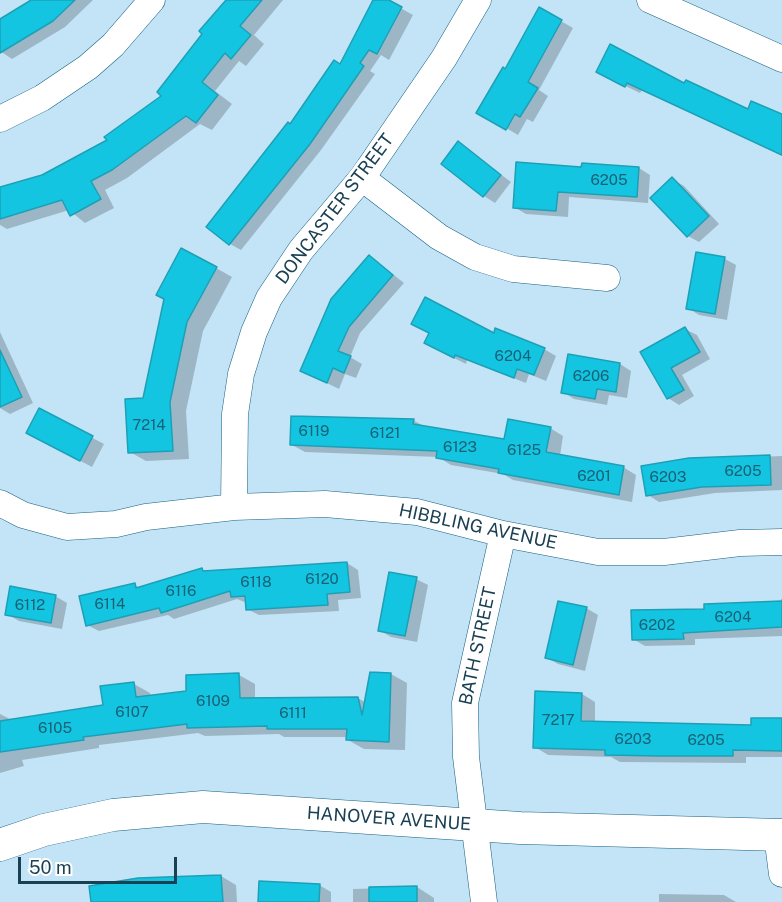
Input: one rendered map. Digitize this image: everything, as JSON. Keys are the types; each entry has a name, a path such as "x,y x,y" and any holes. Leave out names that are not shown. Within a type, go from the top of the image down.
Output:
{"street":[{"path":"0,119 42,98 88,66 113,45 153,0"},
{"name":"DONCASTER STREET","path":"234,507 235,414 241,374 254,332 269,298 289,266 362,178 444,58 478,0"},
{"path":"650,0 743,44 782,58"},
{"path":"362,178 439,237 474,257 513,269 607,278"},
{"name":"HIBBLING AVENUE","path":"0,503 22,515 67,527 116,524 146,517 234,507 325,504 399,509 503,534 598,552 635,554 740,543 782,542"},
{"name":"BATH STREET","path":"484,902 466,757 465,703 503,534"},
{"name":"HANOVER AVENUE","path":"0,845 44,831 114,815 170,808 203,807 650,833 779,835"},
{"path":"779,835 782,874"}],"building":[{"path":"31,0 75,0 53,21 0,53 0,19"},
{"path":"226,0 262,0 240,26 251,35 231,59 225,53 202,82 218,95 196,123 186,116 112,170 91,181 101,199 70,216 62,200 0,219 0,187 42,175 107,140 104,137 161,96 157,92 202,34 199,31"},
{"path":"373,0 389,0 402,7 377,54 369,50 360,63 364,66 310,144 229,245 206,227 288,122 290,124 334,60 340,64"},
{"path":"539,7 562,20 528,82 538,88 520,117 515,114 506,130 476,113 503,67 505,69"},
{"path":"610,44 684,83 686,80 748,109 751,101 782,114 782,155 627,83 625,87 596,72"},
{"path":"458,141 501,175 483,197 441,164"},
{"path":"516,162 581,167 582,163 639,167 637,197 558,192 556,211 513,208"},
{"path":"672,177 709,216 687,237 650,198"},
{"path":"181,248 217,267 187,322 170,402 173,451 128,453 125,399 143,398 164,299 156,295"},
{"path":"696,252 725,257 715,314 686,309"},
{"path":"369,255 393,275 349,327 338,351 351,356 344,373 333,368 327,383 300,371 331,299"},
{"path":"425,297 494,333 495,328 545,348 534,375 517,369 514,378 455,355 454,358 424,343 429,333 411,324"},
{"path":"685,327 700,352 671,368 684,390 667,399 640,352"},
{"path":"0,350 22,397 0,407"},
{"path":"568,354 620,363 616,392 597,389 595,399 561,393"},
{"path":"39,408 93,436 80,461 26,433"},
{"path":"291,416 414,419 413,424 504,439 508,419 551,427 546,452 624,466 619,495 498,473 499,469 436,458 437,451 290,445"},
{"path":"770,455 771,485 702,487 646,496 641,466 689,458"},
{"path":"347,562 350,592 327,594 328,605 246,610 245,596 231,597 230,591 161,613 159,608 86,626 79,596 135,583 136,588 202,568 203,571"},
{"path":"389,572 417,577 405,636 378,631"},
{"path":"10,586 56,595 51,623 5,615"},
{"path":"558,601 587,607 573,665 545,658"},
{"path":"782,601 782,627 683,633 684,639 632,640 631,610 704,609 704,604"},
{"path":"370,672 391,673 389,742 346,740 347,729 267,729 267,726 187,728 187,724 83,737 84,740 0,752 0,721 103,705 100,686 134,682 136,697 186,691 186,675 239,673 240,698 358,697 362,715"},
{"path":"535,691 582,693 581,721 751,725 751,718 782,718 782,751 733,750 733,756 659,756 605,755 605,750 533,748"},
{"path":"221,875 223,902 91,902 89,886 138,878"},
{"path":"259,881 320,884 319,902 258,902"},
{"path":"417,886 417,902 369,902 369,887"}]}
